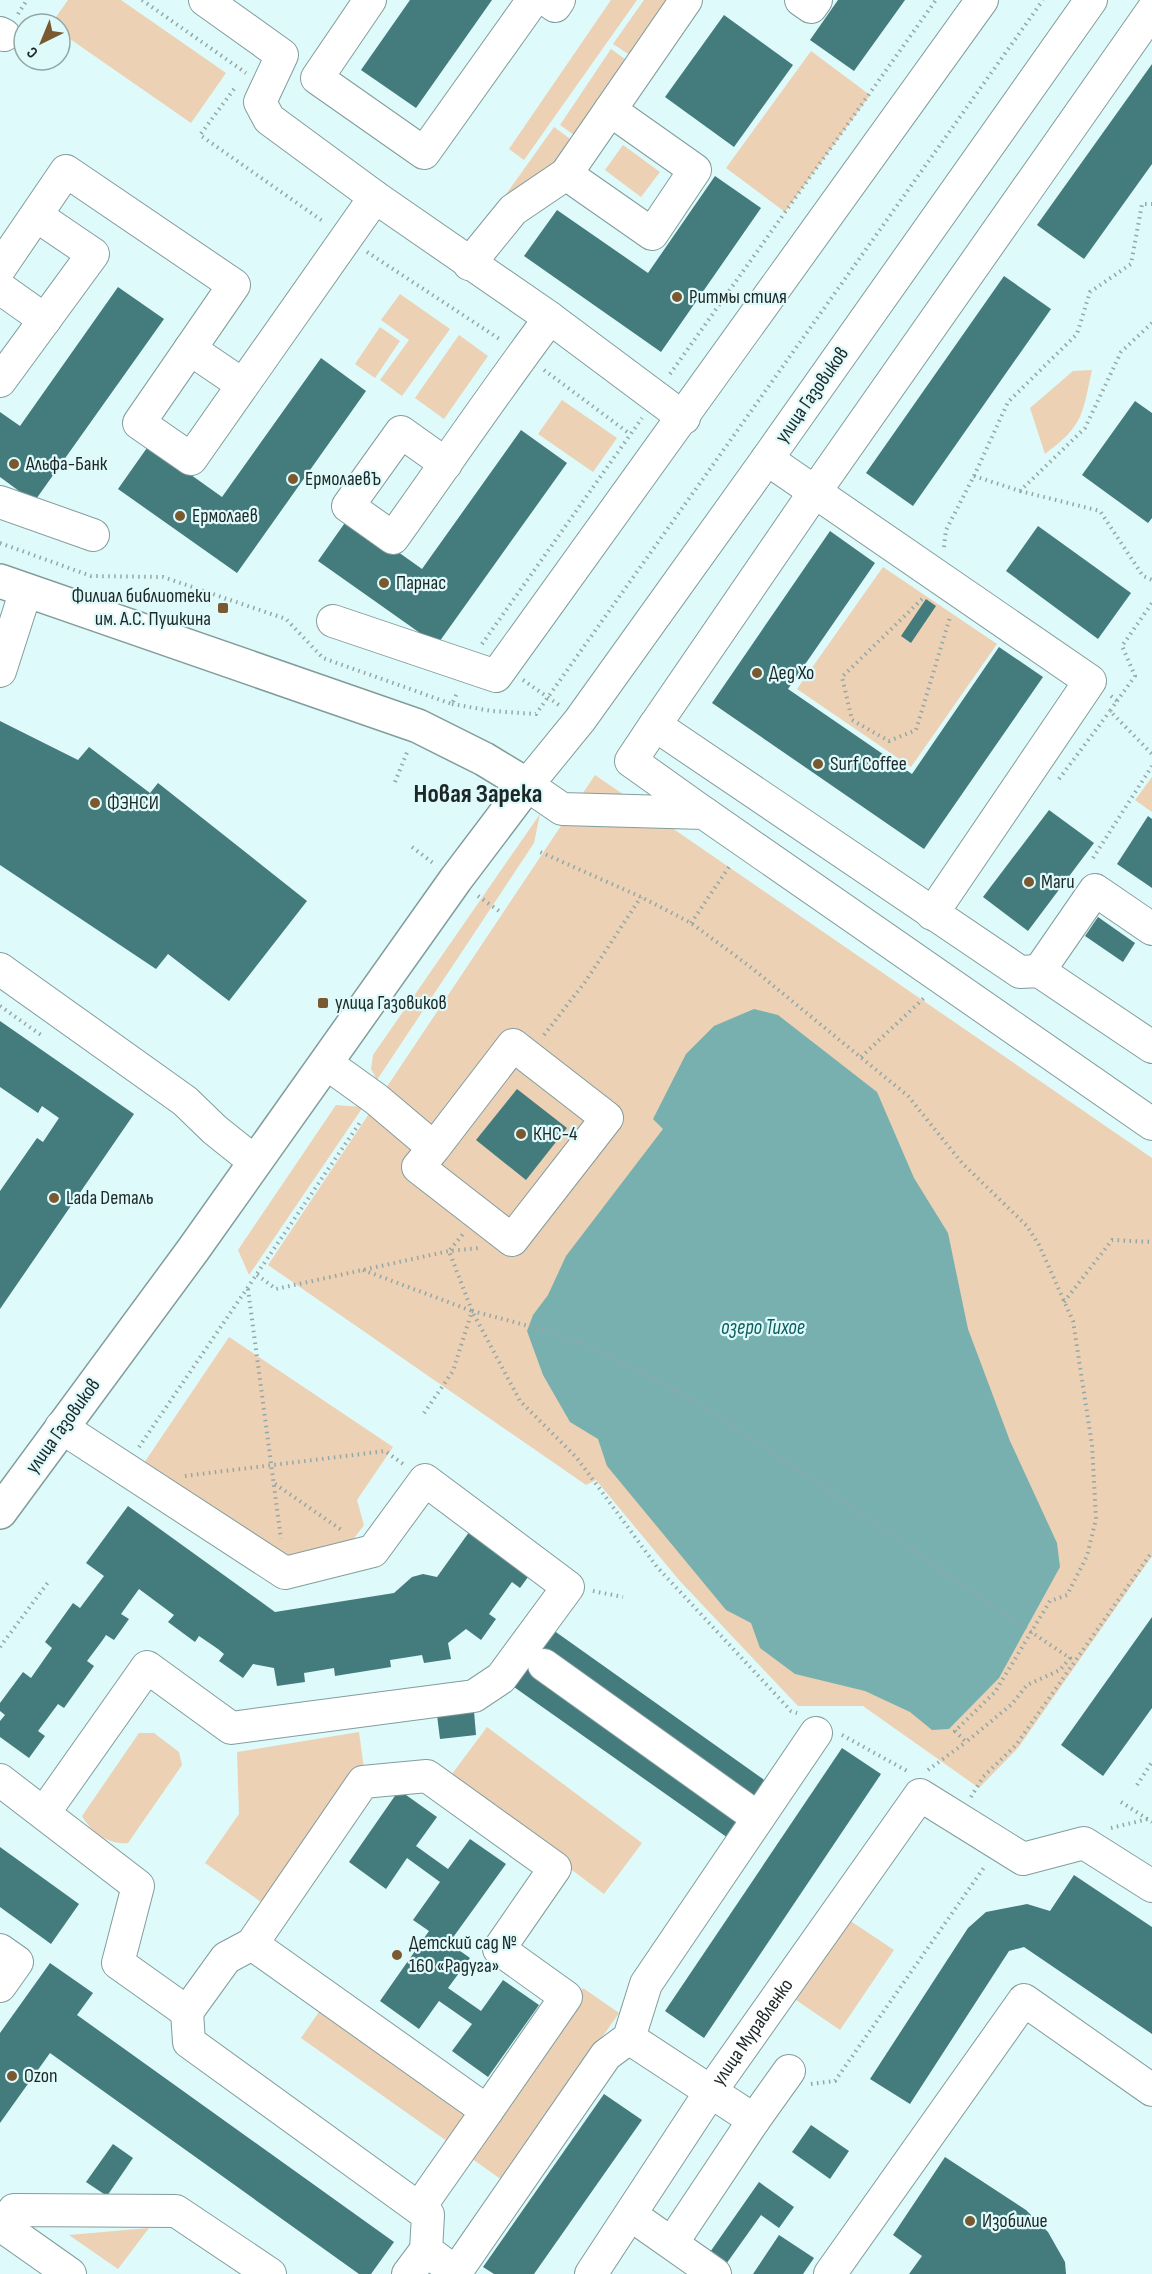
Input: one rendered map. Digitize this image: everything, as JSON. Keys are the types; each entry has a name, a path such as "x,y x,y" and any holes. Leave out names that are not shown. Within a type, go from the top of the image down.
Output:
{"main road":[{"path":"13,585 418,726 484,759 527,785"},
{"name":"улица Газовиков","path":"0,1512 255,1162 456,879 527,785"}],"street":[{"path":"205,0 424,153 533,0"},
{"path":"317,78 370,0"},
{"path":"547,0 555,6 559,0"},
{"path":"469,264 513,210 566,174 686,0"},
{"path":"801,0 811,7 816,0"},
{"path":"333,621 496,676 684,418 982,0"},
{"name":"улица Газовиков","path":"527,785 579,720 767,459 1091,0"},
{"path":"1152,11 814,492 632,761 1152,1124"},
{"path":"282,55 260,102 269,119 469,264 550,318 684,418"},
{"path":"566,174 652,234 695,170 610,110"},
{"path":"45,320 2,289 37,216 66,171 234,285 139,423 191,459 348,239 375,197"},
{"path":"0,381 93,254 37,216"},
{"path":"446,464 550,318"},
{"path":"190,349 243,386"},
{"path":"767,459 1090,681 932,914"},
{"path":"0,502 93,535"},
{"path":"0,671 13,585"},
{"path":"655,725 1020,972 1039,971 1152,1047"},
{"path":"527,785 562,809 704,813"},
{"path":"1039,971 1095,890 1152,929"},
{"path":"0,969 185,1101 215,1130 255,1162"},
{"path":"513,1045 607,1118 512,1240 418,1167 434,1148 513,1045"},
{"path":"326,1063 376,1099 434,1148"},
{"path":"44,1813 147,1667 231,1728 474,1696 501,1678 568,1587 425,1480 373,1551 285,1573 61,1427"},
{"path":"544,1665 758,1818"},
{"path":"419,2208 566,1997 499,1949 555,1868 427,1776 363,1782 252,1944 226,1958 187,2012 189,2042 428,2215 417,2262 458,2273 606,2055 629,2038 646,1984 818,1727"},
{"path":"0,1780 138,1886 118,1963 187,2012"},
{"path":"921,1781 999,1846 1023,1859 1084,1843 1152,1886"},
{"name":"улица Муравленко","path":"591,2274 711,2091 921,1781"},
{"path":"252,1944 487,2111"},
{"path":"0,1950 17,1962 0,1986"},
{"path":"830,2274 1024,2000 1152,2090"},
{"path":"629,2038 754,2120"},
{"path":"672,2243 789,2071"},
{"path":"70,2274 1,2226 14,2210 176,2211 270,2274"},
{"path":"631,2215 716,2274"}],"path":[{"path":"452,704 478,650 936,0"},
{"path":"0,543 91,576 163,577 286,619 323,658 452,704 492,711 536,714 1043,0"},
{"path":"246,73 200,135 348,239 523,354 630,435"},
{"path":"974,476 1008,402 1077,334 1090,292 1131,264 1142,204 1152,204"},
{"path":"1020,491 1100,511 1143,576 1152,580"},
{"path":"223,608 227,598"},
{"path":"1152,603 1122,646 1135,676 1110,711 1152,754"},
{"path":"1090,681 1117,701"},
{"path":"1093,858 1152,766"},
{"path":"691,923 746,842"},
{"path":"538,851 641,897 691,923 748,965 908,1096 962,1163 1027,1226 1039,1245 1073,1321 1081,1357 1092,1445 1096,1520 1088,1556 1067,1595 1050,1601 995,1692 956,1731 966,1742"},
{"path":"537,1044 585,982 641,897"},
{"path":"861,1057 944,980"},
{"path":"134,1475 257,1275 376,1099"},
{"path":"449,1251 469,1226"},
{"path":"1064,1302 1112,1240 1152,1242"},
{"path":"257,1275 276,1288 449,1251 481,1248"},
{"path":"363,1270 472,1311 536,1327 609,1356 682,1394 768,1448 1070,1658 1060,1670 1027,1686 1012,1704 921,1781 792,1711 657,1567 577,1458 520,1401 472,1311 449,1251"},
{"path":"248,1289 285,1573"},
{"path":"424,1413 453,1371 472,1311"},
{"path":"134,1475 271,1464 385,1451 425,1480"},
{"path":"273,1483 373,1551"},
{"path":"964,1806 983,1778 1016,1745 1152,1552"},
{"path":"0,1647 49,1581"},
{"path":"1137,1785 1152,1762"},
{"path":"1121,1802 1150,1821"},
{"path":"1107,1829 1150,1821"},
{"path":"789,2071 812,2085 835,2081 999,1846"}],"shaded area":[{"path":"68,0 121,0 226,73 191,123 72,40 72,12 60,12"},
{"path":"611,0 637,0 524,160 509,149"},
{"path":"644,0 680,0 639,61 613,44"},
{"path":"611,49 633,65 581,140 560,125"},
{"path":"811,51 870,95 785,212 726,168"},
{"path":"554,127 577,144 560,173 504,197"},
{"path":"623,145 660,172 641,197 605,170"},
{"path":"400,294 450,329 402,396 380,380 409,340 381,320"},
{"path":"380,327 400,341 375,378 355,364"},
{"path":"459,335 488,356 444,419 415,398"},
{"path":"1092,370 1083,409 1074,427 1045,454 1030,408 1073,371"},
{"path":"562,400 617,438 593,472 538,434"},
{"path":"883,567 997,644 911,767 797,689"},
{"path":"595,775 1152,1158 1152,1556 1018,1748 979,1788 863,1706 798,1706 679,1580 596,1480 586,1485 268,1265"},
{"path":"1152,777 1152,812 1135,800"},
{"path":"540,814 534,843 377,1080 371,1069 373,1055"},
{"path":"336,1105 363,1107 249,1275 238,1250"},
{"path":"229,1337 393,1447 357,1500 364,1525 344,1552 287,1564 142,1466"},
{"path":"487,1727 642,1843 604,1894 449,1778"},
{"path":"359,1732 364,1769 267,1906 205,1863 239,1814 237,1752"},
{"path":"139,1733 154,1733 179,1752 182,1765 128,1843 114,1842 96,1833 82,1816"},
{"path":"849,1920 894,1950 840,2030 796,2000"},
{"path":"583,1988 619,2013 502,2180 301,2038 323,2006 488,2122"},
{"path":"149,2228 118,2269 69,2235"}],"water":[{"name":"озеро Тихое","path":"754,1009 778,1015 877,1092 914,1178 948,1233 968,1329 1010,1441 1057,1543 1060,1567 999,1678 949,1729 932,1730 910,1712 865,1691 795,1674 760,1648 751,1623 726,1610 607,1466 598,1439 570,1422 543,1375 527,1331 533,1315 548,1295 566,1256 663,1129 653,1119 686,1054 714,1026"}],"building":[{"path":"410,0 492,0 416,108 361,70"},
{"path":"838,0 905,0 854,71 810,40"},
{"path":"724,15 793,65 734,147 665,97"},
{"path":"1152,64 1152,164 1084,259 1037,225"},
{"path":"715,176 761,208 661,352 524,256 557,210 648,273"},
{"path":"1004,276 1051,309 913,506 866,473"},
{"path":"118,287 164,319 34,502 0,477 0,412 20,426"},
{"path":"321,358 366,391 237,573 118,489 149,445 222,497"},
{"path":"1135,401 1152,413 1152,518 1148,523 1082,475"},
{"path":"521,430 567,463 437,645 318,561 349,517 422,569"},
{"path":"1038,526 1131,593 1098,639 1006,571"},
{"path":"830,531 875,563 788,689 912,774 999,647 1043,677 924,849 712,703"},
{"path":"926,599 936,606 911,643 901,636"},
{"path":"0,721 78,760 89,747 150,793 158,783 307,901 229,1001 168,954 156,969 0,865"},
{"path":"1049,810 1094,843 1028,931 983,897"},
{"path":"1148,816 1152,819 1152,888 1117,864"},
{"path":"1098,917 1135,943 1123,962 1085,936"},
{"path":"0,1021 134,1114 0,1309 0,1191 37,1138 43,1142 59,1118 42,1106 38,1113 0,1087"},
{"name":"КНС-4","path":"517,1089 567,1128 526,1180 476,1140"},
{"path":"128,1506 275,1612 394,1593 412,1577 423,1574 437,1577 472,1528 531,1573 520,1588 512,1582 489,1614 496,1619 481,1640 466,1629 448,1643 451,1659 424,1663 422,1655 390,1660 391,1667 335,1676 334,1668 304,1673 305,1682 277,1686 274,1668 253,1664 243,1678 219,1661 224,1654 218,1649 199,1636 195,1642 168,1622 174,1615 139,1589 121,1614 129,1619 114,1640 106,1635 87,1661 94,1666 64,1708 58,1704 38,1731 45,1736 29,1758 0,1737 0,1721 5,1715 0,1711 0,1703 23,1672 31,1678 52,1648 45,1642 73,1603 80,1608 104,1576 86,1563"},
{"path":"1152,1617 1152,1708 1103,1776 1061,1745"},
{"path":"553,1630 767,1782 753,1801 539,1650"},
{"path":"528,1667 742,1819 728,1838 514,1687"},
{"path":"474,1711 476,1735 440,1739 437,1715"},
{"path":"842,1748 881,1774 704,2038 665,2011"},
{"path":"399,1790 437,1817 416,1846 448,1869 470,1839 506,1864 449,1943 470,1958 448,1988 481,2011 503,1980 539,2005 488,2077 452,2051 472,2024 439,2001 419,2029 380,2001 429,1931 413,1920 440,1882 407,1858 386,1889 349,1862"},
{"path":"0,1847 79,1904 51,1944 0,1907"},
{"path":"1074,1875 1152,1927 1152,2034 1024,1947 1009,1951 910,2104 870,2079 968,1928 986,1912 1027,1904 1050,1911"},
{"path":"50,1963 93,1993 77,2015 394,2242 371,2274 359,2274 50,2053 0,2123 0,2033"},
{"path":"604,2094 642,2120 534,2274 494,2274 483,2267"},
{"path":"811,2125 849,2151 830,2179 792,2152"},
{"path":"113,2144 133,2158 107,2196 86,2182"},
{"name":"Изобилие","path":"945,2157 1026,2210 1048,2232 1065,2262 1066,2274 909,2274 922,2256 893,2235"},
{"path":"759,2182 794,2207 779,2228 761,2215 724,2267 708,2255"},
{"path":"779,2235 814,2258 803,2274 753,2274"}],"place":[{"name":"Ритмы стиля","path":"677,297"},
{"name":"Альфа-Банк","path":"14,464"},
{"name":"ЕрмолаевЪ","path":"293,479"},
{"name":"Ермолаев","path":"180,516"},
{"name":"Парнас","path":"384,583"},
{"name":"Филиал библиотеки им. А.С. Пушкина","path":"223,608"},
{"name":"Дед Хо","path":"757,673"},
{"name":"Surf Coffee","path":"818,764"},
{"name":"ФЭНСИ","path":"95,803"},
{"name":"Maru","path":"1029,882"},
{"name":"улица Газовиков","path":"323,1003"},
{"name":"КНС-4","path":"521,1134"},
{"name":"Lada Dеталь","path":"54,1198"},
{"name":"Детский сад № 160 «Радуга»","path":"397,1955"},
{"name":"Ozon","path":"12,2076"},
{"name":"Изобилие","path":"970,2221"}],"district":[{"name":"Новая Зарека","path":"478,794"}]}
